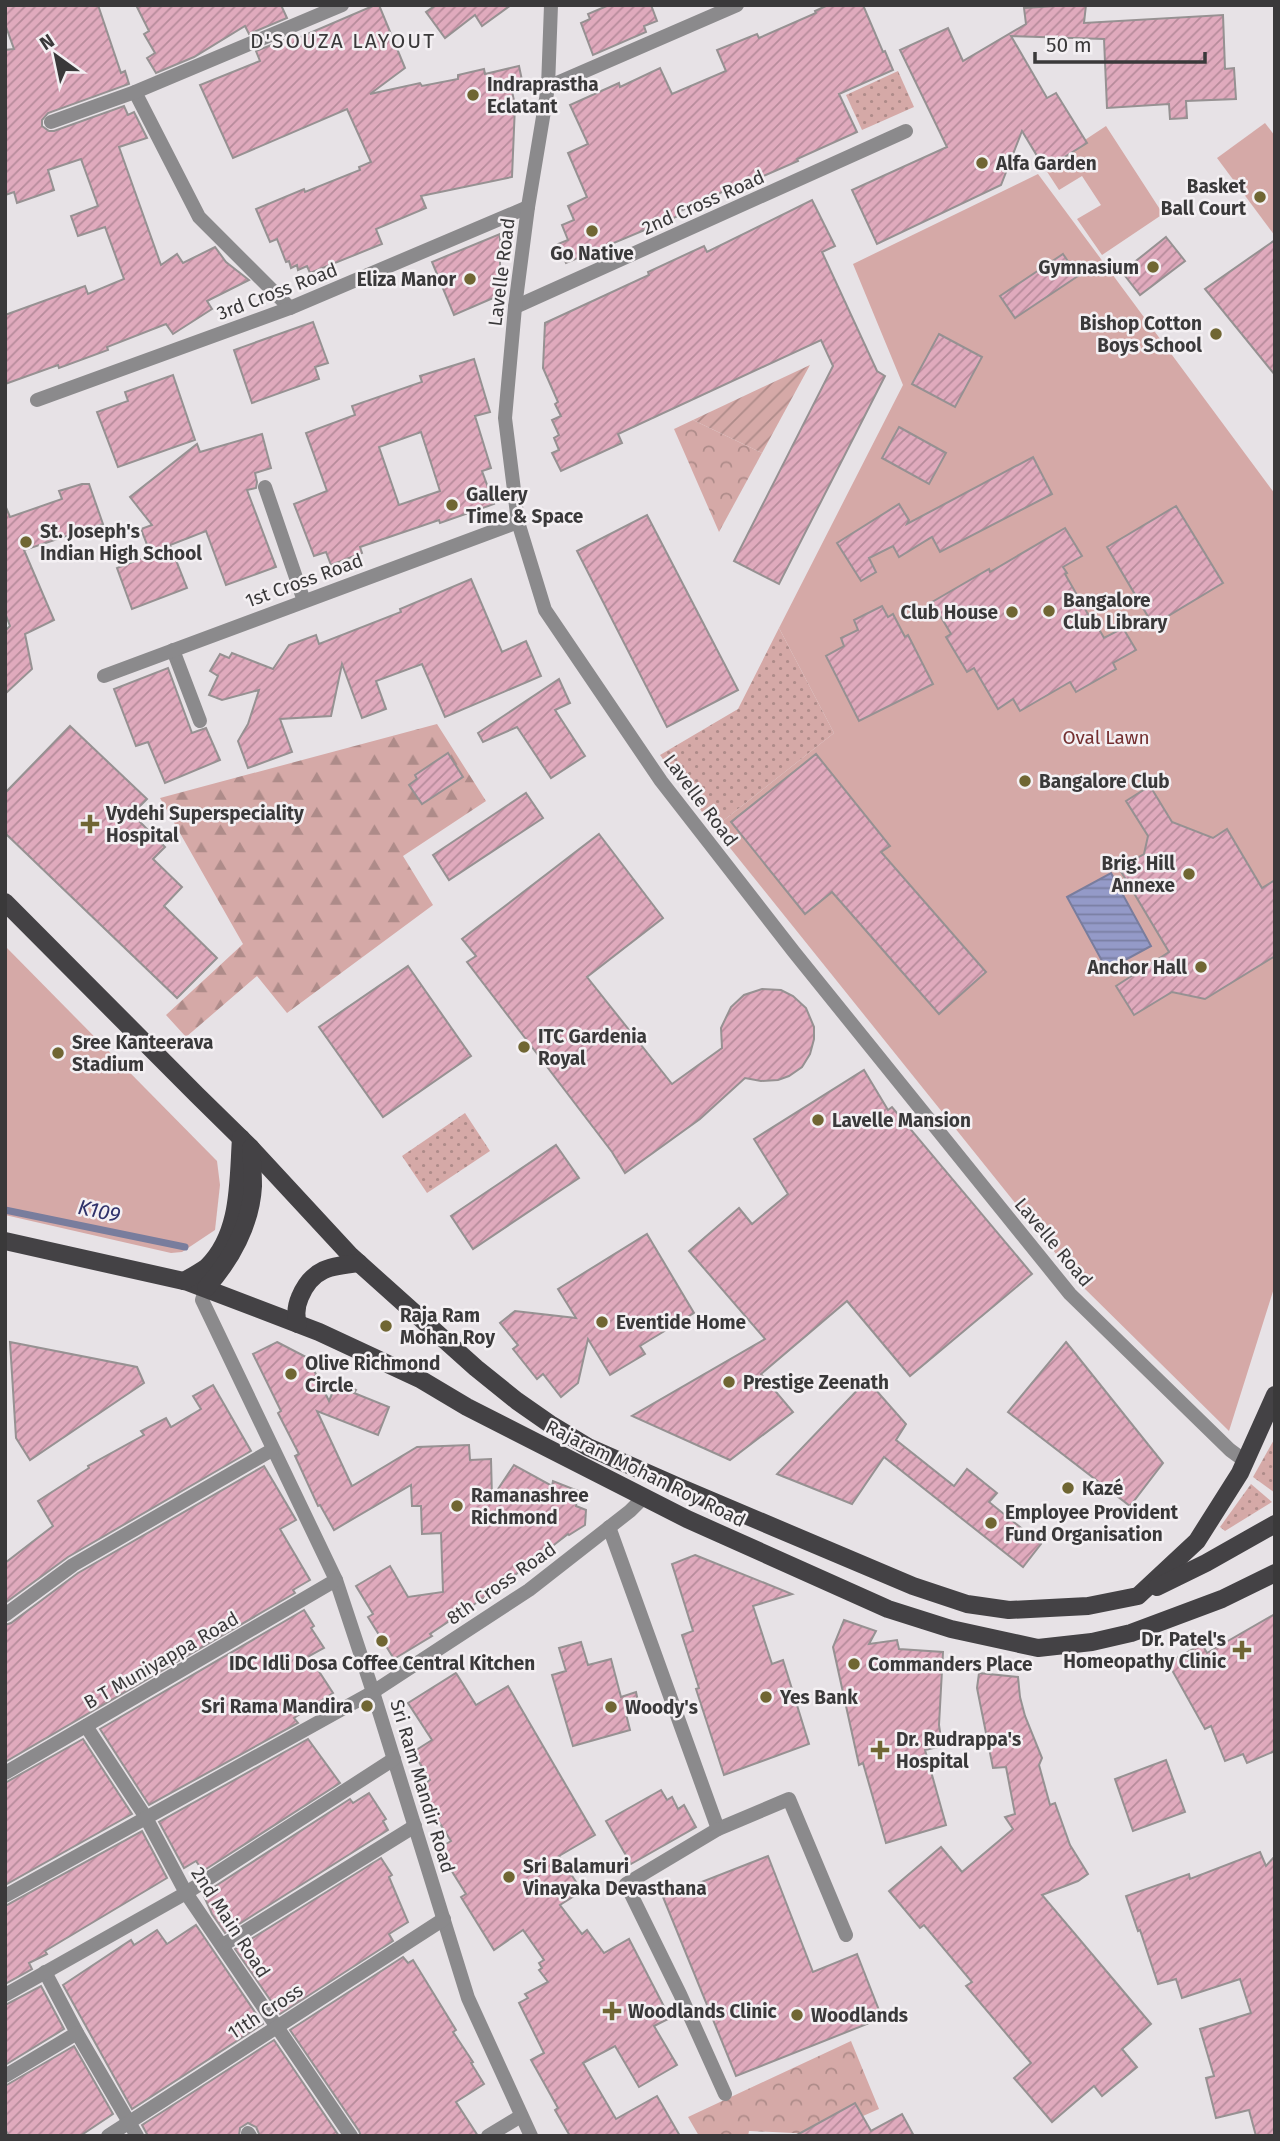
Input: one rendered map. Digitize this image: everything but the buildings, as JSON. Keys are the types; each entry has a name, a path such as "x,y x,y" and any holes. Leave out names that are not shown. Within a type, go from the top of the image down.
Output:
{"main road":[{"name":"Rajaram Mohan Roy Road","path":"5,902 246,1143 359,1263 476,1368 550,1424 588,1447 913,1586 967,1604 1009,1610 1088,1606 1138,1596 1206,1563 1275,1524"},
{"path":"184,1281 206,1267 219,1251 231,1228 246,1143"},
{"path":"206,1288 230,1257 248,1212 253,1187 246,1143"},
{"name":"Rajaram Mohan Roy Road","path":"5,1241 184,1281 298,1324 420,1378 467,1407 687,1519 888,1609 951,1629 1038,1648 1092,1642 1131,1633 1223,1599 1275,1573"},
{"path":"298,1324 295,1315 308,1280 322,1270 359,1263"},
{"path":"1138,1596 1197,1541 1240,1473 1275,1395"}],"street":[{"path":"51,122 135,92 342,5"},
{"name":"Lavelle Road","path":"551,5 548,88 528,207 505,418 518,522 545,610 668,790 794,952 1070,1294 1230,1450 1245,1461"},
{"path":"548,88 737,5"},
{"path":"135,92 199,217 290,309"},
{"name":"2nd Cross Road","path":"515,307 906,131"},
{"name":"3rd Cross Road","path":"37,400 290,309 528,207"},
{"path":"265,487 304,601"},
{"name":"1st Cross Road","path":"104,676 518,522"},
{"path":"173,650 200,721"},
{"name":"Sri Ram Mandir Road","path":"206,1288 202,1300 336,1580 468,1998 531,2136"},
{"path":"5,1615 73,1565 272,1450"},
{"name":"8th Cross Road","path":"5,1896 373,1692 529,1590 644,1497"},
{"path":"609,1527 718,1829"},
{"name":"B T Muniyappa Road","path":"5,1773 336,1580"},
{"name":"2nd Main Road","path":"86,1726 145,1816 186,1893 351,2136"},
{"path":"5,1995 186,1893 394,1759"},
{"path":"725,2094 626,1884 718,1829 789,1799 846,1935"},
{"path":"223,1945 415,1826"},
{"name":"11th Cross","path":"108,2136 444,1919"},
{"path":"45,1972 137,2136"},
{"path":"5,2076 77,2033"},
{"path":"488,2136 522,2116"}],"green space":[{"path":"898,71 914,107 862,130 846,95"},
{"name":"Basket Ball Court","path":"1265,123 1275,136 1275,236 1217,158"},
{"path":"1106,126 1163,214 1102,255 1077,219 1101,205 1082,176 1059,190 1044,167"},
{"name":"Bangalore Club","path":"1038,174 1275,494 1275,1285 1229,1431 1081,1285 714,828 834,733 779,628 903,385 853,264"},
{"path":"810,365 762,453 693,420"},
{"path":"693,420 762,453 719,532 674,429"},
{"path":"779,628 834,733 714,828 660,755 738,709"},
{"path":"437,724 486,801 403,856 433,905 287,1013 257,976 186,1037 166,1015 243,944 160,798"},
{"name":"Sree Kanteerava Stadium","path":"5,946 217,1161 220,1185 215,1230 182,1252 171,1253 5,1215"},
{"path":"465,1113 490,1151 427,1193 402,1156"},
{"path":"1275,1438 1275,1493 1253,1477"},
{"path":"1251,1484 1272,1502 1225,1531 1220,1527"},
{"path":"851,2041 879,2109 863,2116 855,2103 812,2127 815,2134 749,2131 748,2136 699,2136 688,2117"}],"water":[{"path":"1111,873 1151,946 1107,970 1067,897"}],"waterway":[{"name":"K109","path":"5,1210 185,1247"}],"place":[{"name":"Indraprastha Eclatant","path":"473,95"},
{"name":"Alfa Garden","path":"982,163"},
{"name":"Basket Ball Court","path":"1260,197"},
{"name":"Go Native","path":"592,231"},
{"name":"Gymnasium","path":"1153,267"},
{"name":"Eliza Manor","path":"470,279"},
{"name":"Bishop Cotton Boys School","path":"1216,334"},
{"name":"Gallery Time & Space","path":"452,505"},
{"name":"St. Joseph's Indian High School","path":"26,542"},
{"name":"Bangalore Club Library","path":"1049,611"},
{"name":"Club House","path":"1012,612"},
{"name":"Bangalore Club","path":"1025,781"},
{"name":"Vydehi Superspeciality Hospital","path":"90,824"},
{"name":"Brig. Hill Annexe","path":"1189,874"},
{"name":"Anchor Hall","path":"1201,967"},
{"name":"ITC Gardenia Royal","path":"524,1047"},
{"name":"Sree Kanteerava Stadium","path":"58,1053"},
{"name":"Lavelle Mansion","path":"818,1120"},
{"name":"Eventide Home","path":"602,1322"},
{"name":"Raja Ram Mohan Roy","path":"386,1326"},
{"name":"Olive Richmond Circle","path":"291,1374"},
{"name":"Prestige Zeenath","path":"729,1382"},
{"name":"Kazé","path":"1068,1488"},
{"name":"Ramanashree Richmond","path":"457,1506"},
{"name":"Employee Provident Fund Organisation","path":"991,1523"},
{"name":"IDC Idli Dosa Coffee Central Kitchen","path":"382,1641"},
{"name":"Dr. Patel's Homeopathy Clinic","path":"1242,1650"},
{"name":"Commanders Place","path":"854,1664"},
{"name":"Yes Bank","path":"766,1697"},
{"name":"Sri Rama Mandira","path":"367,1706"},
{"name":"Woody's","path":"611,1707"},
{"name":"Dr. Rudrappa's Hospital","path":"880,1750"},
{"name":"Sri Balamuri Vinayaka Devasthana","path":"509,1877"},
{"name":"Woodlands Clinic","path":"612,2011"},
{"name":"Woodlands","path":"797,2015"}],"district":[{"name":"D'SOUZA LAYOUT","path":"343,41"}],"park label":[{"name":"Oval Lawn","path":"1106,737"}]}
